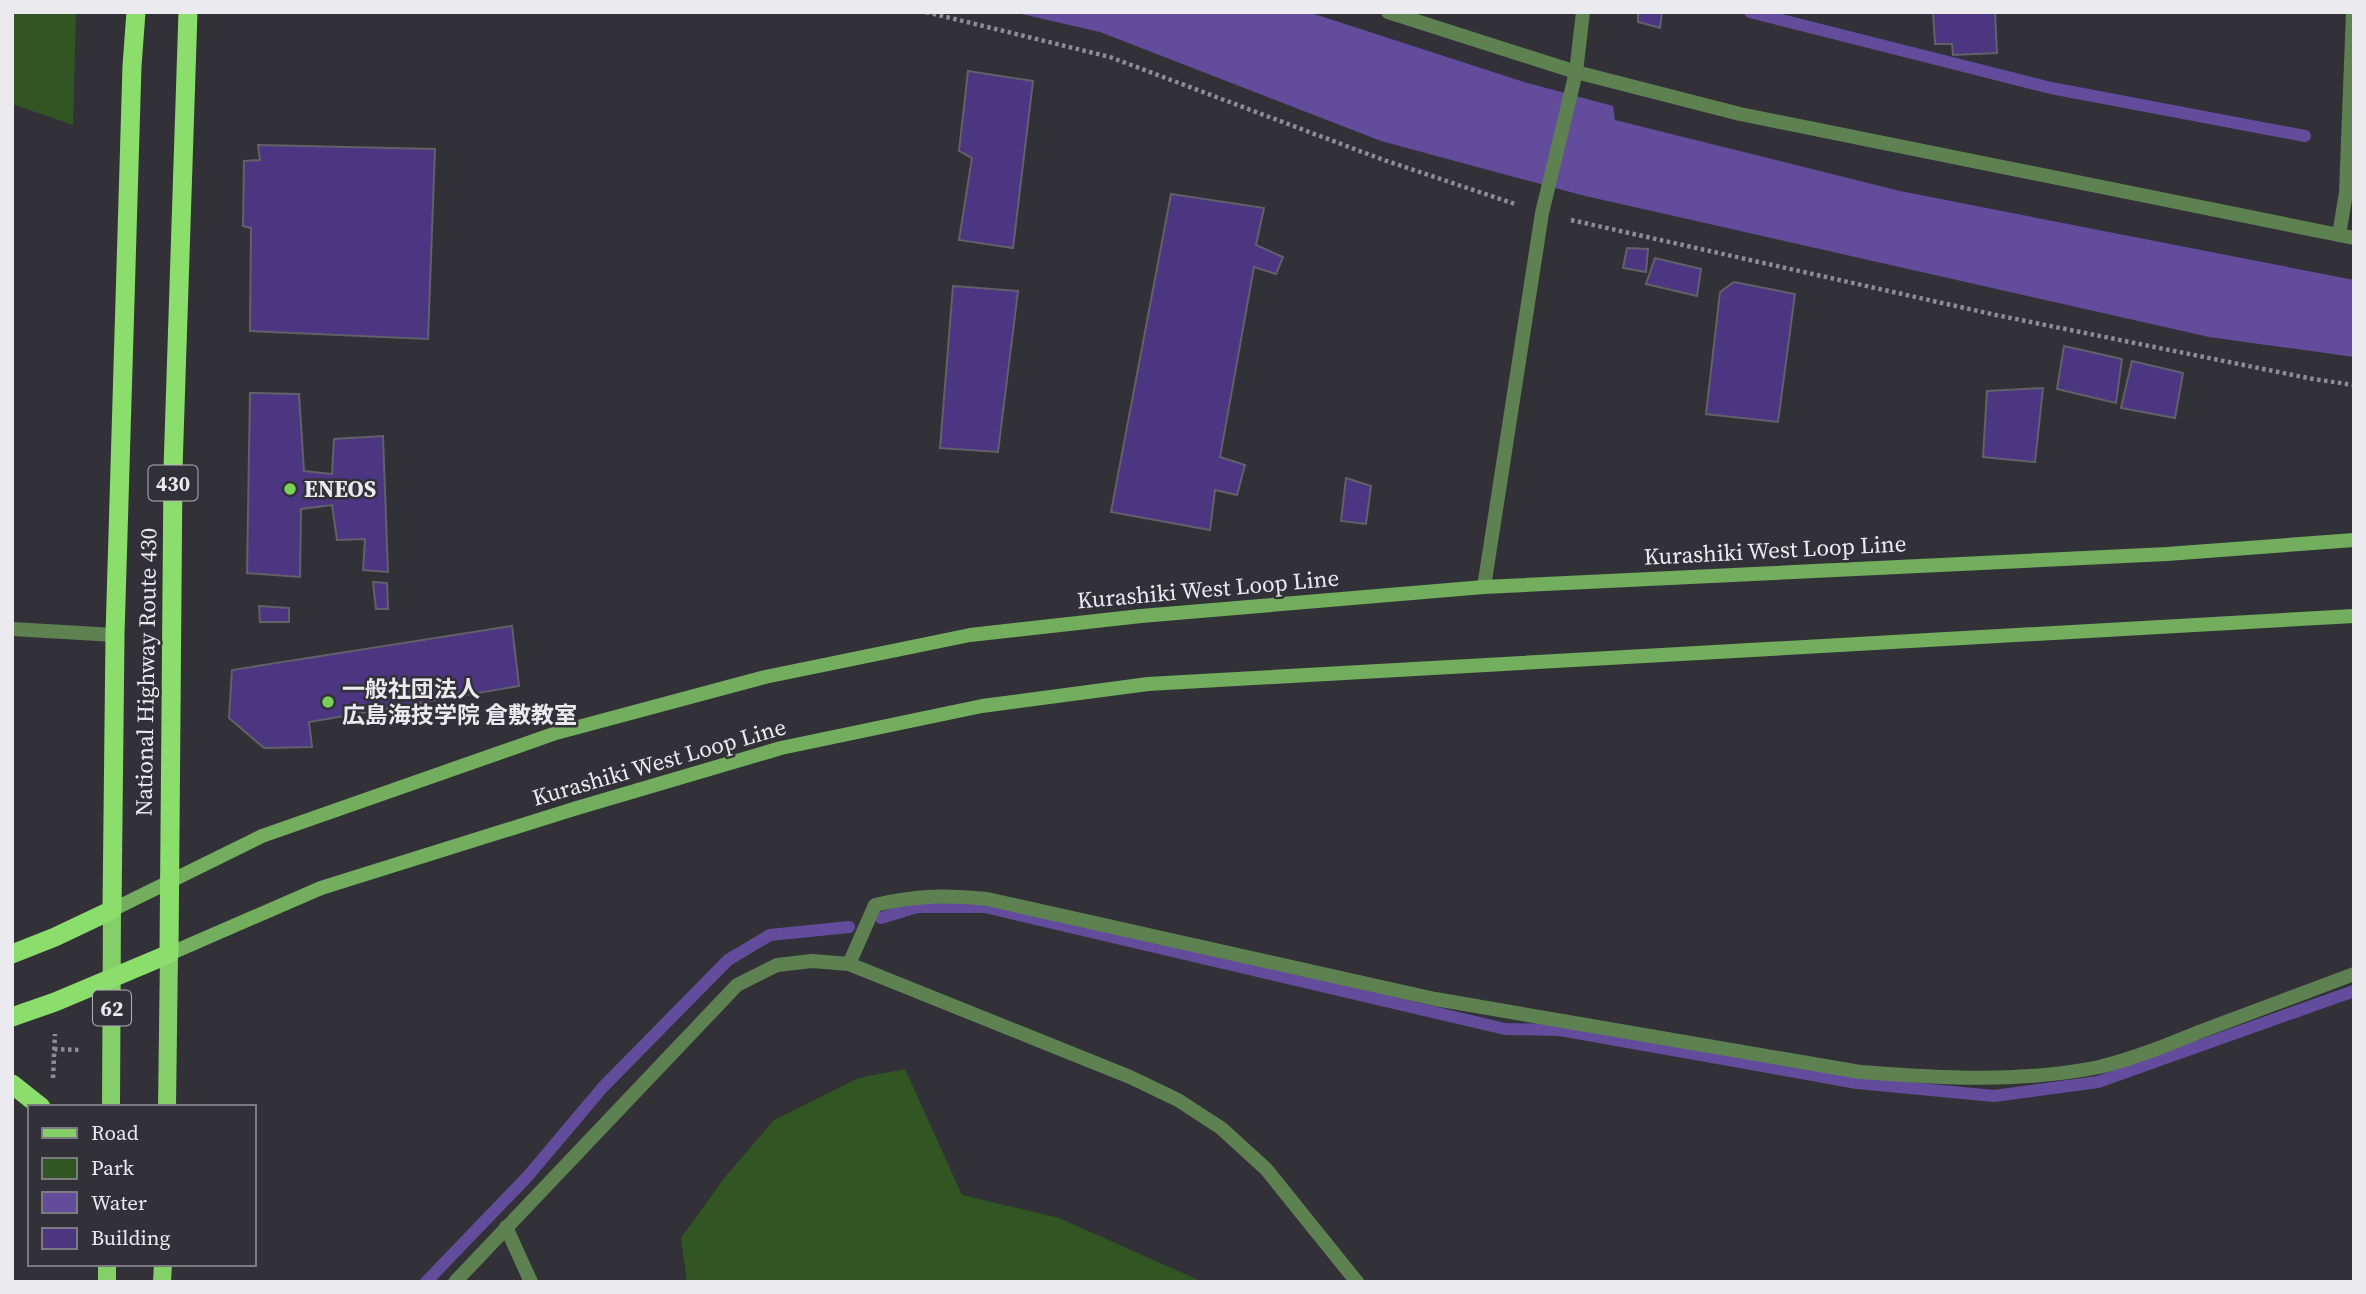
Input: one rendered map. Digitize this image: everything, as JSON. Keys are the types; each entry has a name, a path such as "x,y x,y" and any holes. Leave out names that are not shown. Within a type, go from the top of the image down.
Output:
{"highway":[{"name":"National Highway Route 430","path":"112,909 115,635 132,66 136,12"},
{"name":"National Highway Route 430","path":"169,954 173,468 188,12"},
{"path":"12,954 55,937 112,909"},
{"path":"12,1017 169,954"},
{"path":"12,1084 38,1105"}],"main road":[{"name":"Kurashiki West Loop Line","path":"112,909 262,836 556,733 765,677 970,635 1141,616 1485,587 2167,554 2354,540"},
{"name":"Kurashiki West Loop Line","path":"169,954 321,888 577,808 780,748 982,706 1148,684 2354,616"},
{"name":"62","path":"111,1105 112,909"},
{"path":"167,1105 169,954"}],"street":[{"path":"1388,12 1576,72 1740,114 2354,238"},
{"path":"1485,587 1542,214 1576,72 1583,12"},
{"path":"2339,235 2346,193 2353,12"},
{"path":"12,629 115,635"},
{"path":"849,964 875,905 910,897 987,899 1435,999 1860,1072 1951,1077 2054,1073 2099,1066 2150,1051 2354,974"},
{"path":"455,1282 737,985 777,965 812,961 849,964 1065,1049 1178,1100 1222,1128 1266,1170 1357,1282"},
{"path":"506,1227 531,1282"}],"path":[{"path":"926,12 1110,57 1381,159 1542,214 1996,315 2354,385"},
{"path":"53,1083 55,1033"},
{"path":"54,1049 82,1050"}],"green space":[{"path":"12,12 76,12 73,125 12,104"},
{"path":"905,1069 962,1195 1059,1218 1198,1282 687,1282 681,1238 725,1177 774,1120 859,1078"}],"water":[{"path":"1013,12 1308,12 1524,82 1613,106 1615,120 1900,191 2354,280 2354,357 2209,337 1581,195 1381,141 1100,32"}],"building":[{"path":"1638,12 1662,12 1660,28 1638,22"},
{"path":"1933,12 1995,12 1997,53 1953,55 1952,44 1935,44"},
{"path":"968,71 1033,81 1013,248 959,240 972,158 959,151"},
{"path":"258,145 435,149 428,339 250,331 251,228 243,226 244,161 260,160"},
{"path":"1171,194 1264,208 1256,245 1283,257 1276,274 1254,267 1220,457 1245,465 1237,495 1215,490 1210,530 1111,512"},
{"path":"1627,248 1648,249 1646,272 1623,268"},
{"path":"1655,258 1701,269 1697,296 1646,284"},
{"path":"1734,282 1795,294 1778,422 1706,414 1720,292"},
{"path":"953,286 1018,291 998,452 940,448"},
{"path":"2064,346 2122,359 2116,403 2057,389"},
{"path":"2132,361 2183,373 2175,418 2121,408"},
{"path":"2043,388 2035,462 1983,457 1987,391"},
{"path":"250,393 299,394 304,471 332,474 334,439 383,436 388,572 363,570 365,539 337,540 332,505 301,509 300,577 247,573"},
{"path":"1346,478 1371,486 1366,524 1341,521"},
{"path":"373,582 387,583 388,609 376,609"},
{"path":"259,606 289,608 289,622 260,622"},
{"name":"一般社団法人 広島海技学院 倉敷教室","path":"512,626 519,686 309,722 312,747 264,748 229,718 232,670"}],"waterway":[{"path":"1750,12 2051,88 2305,136"},
{"path":"881,918 917,907 985,907 1505,1029 1560,1030 1857,1083 1994,1096 2098,1082 2354,991"},
{"path":"426,1282 528,1176 603,1087 728,960 770,935 849,927"}],"place":[{"name":"ENEOS","path":"290,489"},
{"name":"一般社団法人 広島海技学院 倉敷教室","path":"328,702"}]}
